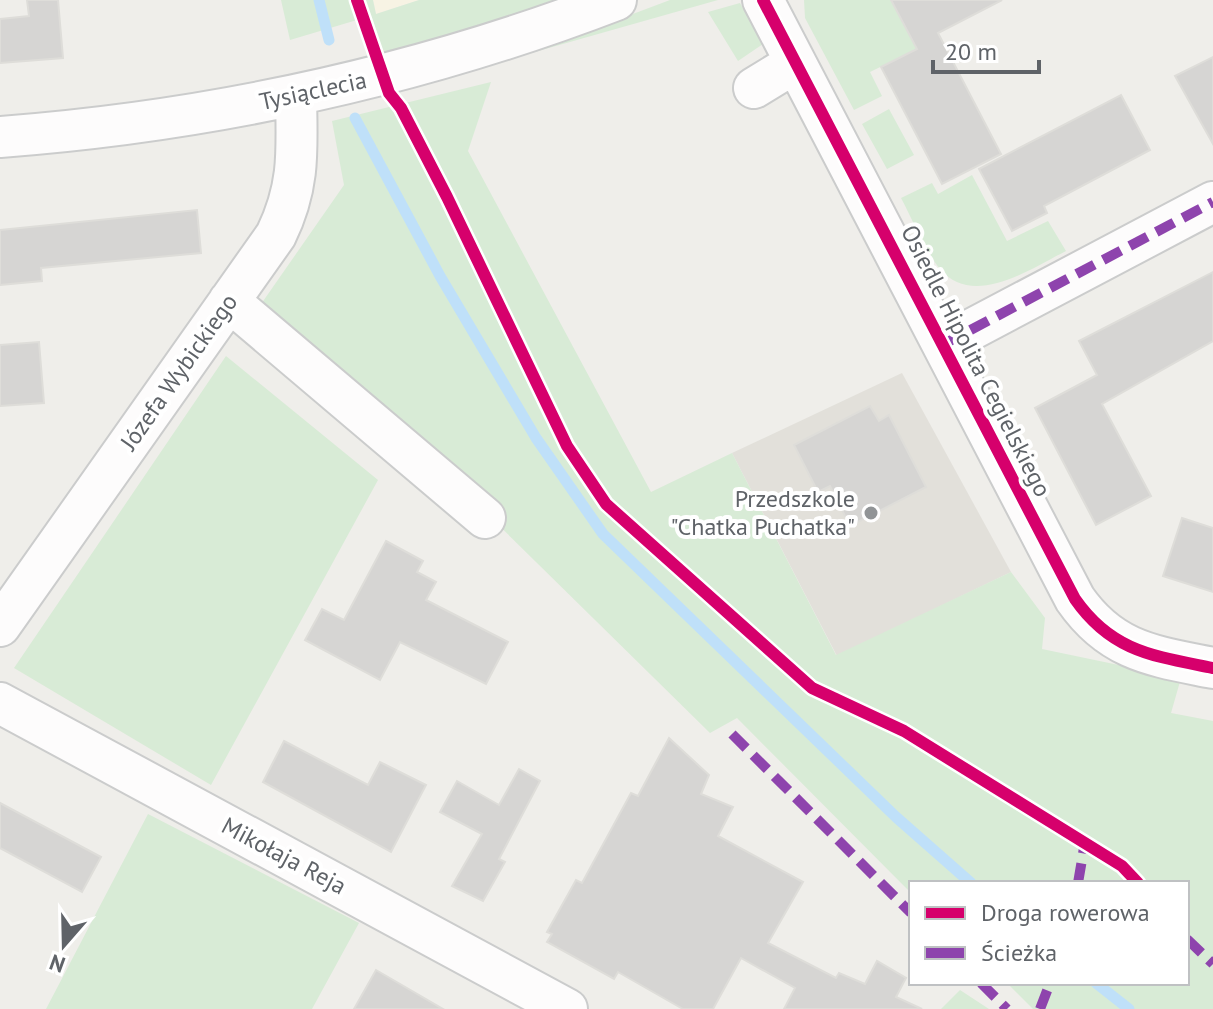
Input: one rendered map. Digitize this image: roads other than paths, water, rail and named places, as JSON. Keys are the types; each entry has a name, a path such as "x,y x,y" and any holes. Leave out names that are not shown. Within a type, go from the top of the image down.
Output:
{"street":[{"name":"Tysiąclecia","path":"0,137 113,126 296,97 491,44 616,0"},
{"name":"Osiedle Hipolita Cegielskiego","path":"763,0 1057,567 1085,614 1118,643 1153,656 1213,668"},
{"path":"754,88 795,63"},
{"name":"Józefa Wybickiego","path":"0,626 276,235 297,177 296,97"},
{"name":"Osiedle Hipolita Cegielskiego","path":"944,344 1213,202"},
{"path":"229,301 485,518"},
{"name":"Mikołaja Reja","path":"0,703 567,1009"}],"waterway":[{"path":"319,0 329,40"},
{"path":"355,118 440,276 536,438 603,534 896,817 969,881"},
{"path":"1099,985 1129,1009"}],"place":[{"name":"Przedszkole \"Chatka Puchatka\"","path":"871,513"}]}
